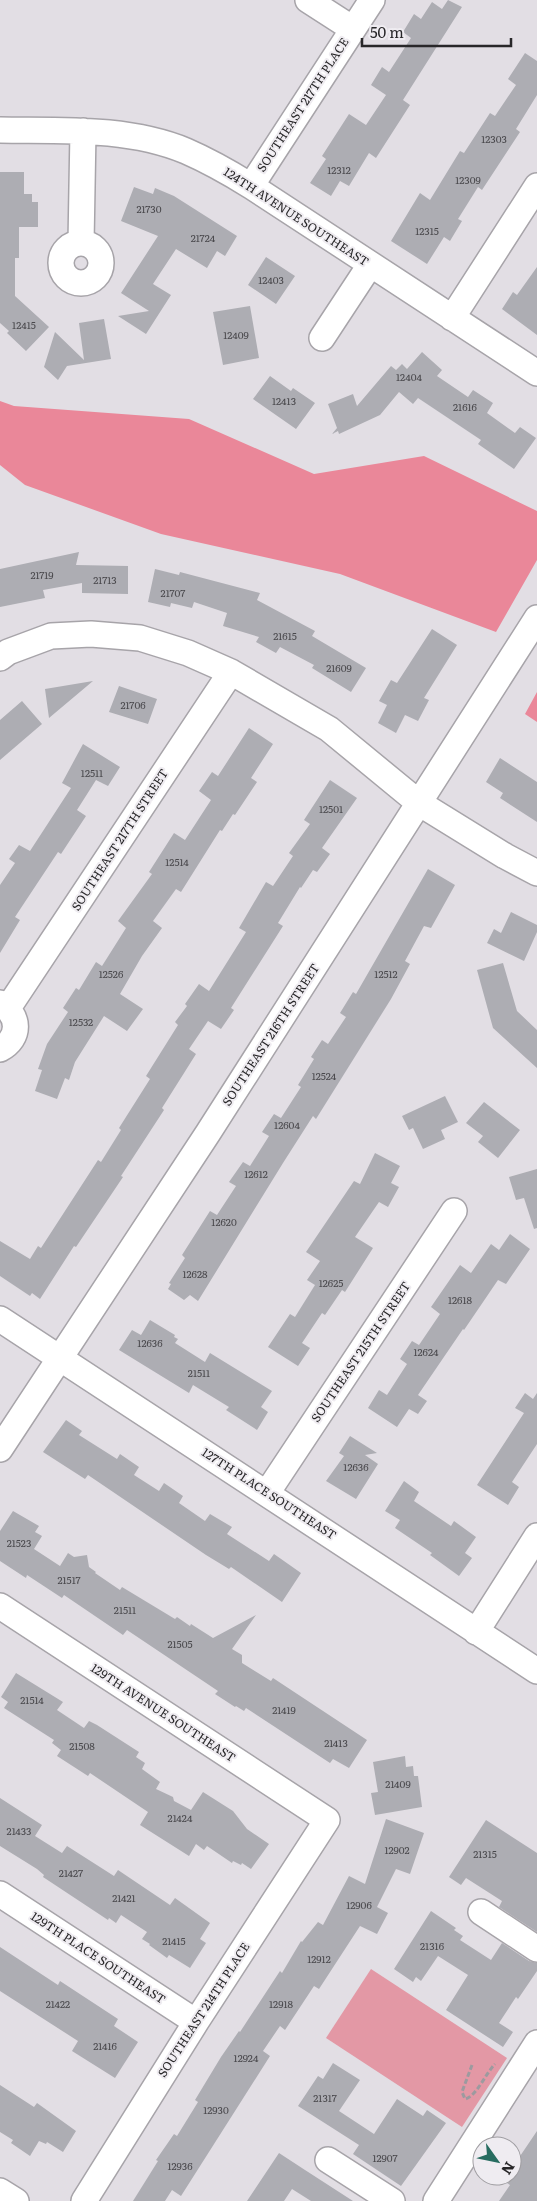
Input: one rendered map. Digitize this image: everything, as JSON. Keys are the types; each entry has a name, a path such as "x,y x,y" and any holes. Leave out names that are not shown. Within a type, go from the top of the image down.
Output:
{"street":[{"path":"308,0 353,29"},
{"name":"SOUTHEAST 217TH PLACE","path":"251,186 372,0"},
{"name":"124TH AVENUE SOUTHEAST","path":"0,130 83,131 119,134 154,141 185,151 251,186 537,373"},
{"path":"81,243 83,131"},
{"path":"452,318 537,186"},
{"path":"322,338 370,265"},
{"name":"SOUTHEAST 216TH STREET","path":"0,1449 213,1125 537,618"},
{"path":"0,658 8,652 51,636 91,634 140,638 188,653 231,672 329,729 419,803 505,856 537,873"},
{"name":"SOUTHEAST 217TH STREET","path":"0,1049 9,1043 14,1035 16,1026 14,1016 4,1006 231,672"},
{"name":"SOUTHEAST 215TH STREET","path":"267,1493 454,1211"},
{"name":"127TH PLACE SOUTHEAST","path":"0,1319 537,1671"},
{"path":"476,1632 537,1536"},
{"name":"129TH AVENUE SOUTHEAST","path":"0,1606 327,1820"},
{"name":"SOUTHEAST 214TH PLACE","path":"84,2201 196,2022 327,1820"},
{"name":"129TH PLACE SOUTHEAST","path":"0,1894 196,2022"},
{"path":"481,1912 537,1949"},
{"path":"436,2201 537,2043"},
{"path":"328,2160 392,2201"},
{"path":"0,2191 16,2201"}],"path":[{"path":"472,2065 462,2092 465,2099 472,2095 489,2070 496,2064 501,2063 520,2070"}],"shaded area":[{"path":"0,401 14,406 189,419 314,474 424,456 537,511 537,560 496,632 340,574 161,534 25,485 0,465"},
{"path":"537,692 537,722 525,714"},
{"path":"371,1969 507,2058 462,2127 326,2038"}],"building":[{"path":"448,0 462,7 403,100 410,105 376,158 369,153 349,186 340,181 331,196 310,183 326,159 322,156 349,114 366,125 386,95 371,85 382,67 389,72 411,38 403,32 414,14 421,19 432,2 442,9"},
{"path":"525,53 537,61 537,95 516,129 520,132 482,190 478,187 458,219 462,221 450,241 444,237 427,264 391,241 420,193 430,200 460,151 464,153 490,113 495,116 516,85 508,79"},
{"path":"0,172 24,172 24,194 32,194 32,202 38,202 38,227 19,227 19,258 15,258 15,296 49,327 26,351 7,333 9,331 0,323"},
{"path":"134,187 153,194 155,188 174,196 237,236 225,256 217,251 207,268 176,249 153,284 171,295 146,334 118,316 149,311 121,293 158,236 121,221"},
{"path":"266,257 295,276 276,304 248,285"},
{"path":"537,267 537,335 502,309 513,292 517,295"},
{"path":"250,306 259,358 223,365 213,312"},
{"path":"104,319 111,359 67,366 58,380 44,367 55,332 84,360 79,323"},
{"path":"422,352 442,370 437,376 468,397 473,390 493,403 487,413 515,433 520,427 536,438 514,469 478,444 481,440 418,398 413,404 399,392 380,415 339,434 338,431 332,434 337,428 328,404 353,394 357,406 391,366 396,370 402,364 407,369"},
{"path":"270,376 291,391 293,388 315,403 296,429 253,399"},
{"path":"79,552 76,565 128,566 128,594 82,593 82,583 43,590 45,598 0,607 0,569"},
{"path":"155,569 179,575 180,572 260,593 257,600 315,631 312,636 366,668 351,692 312,668 314,665 280,647 276,653 256,642 259,637 223,626 227,613 194,602 192,608 171,603 170,607 148,602"},
{"path":"432,629 457,645 424,698 429,700 418,721 405,715 396,733 378,723 387,705 379,701 391,680 397,683"},
{"path":"93,681 49,718 45,689"},
{"path":"119,686 157,699 148,724 109,712"},
{"path":"22,701 42,724 0,760 0,720"},
{"path":"249,728 273,744 251,778 257,782 235,815 233,814 222,831 220,830 181,892 176,889 153,921 162,928 142,956 120,994 143,1009 127,1031 104,1016 75,1062 69,1080 65,1078 57,1099 35,1091 42,1070 38,1069 47,1044 68,1012 63,1008 76,988 79,990 96,962 102,966 126,928 118,921 152,874 149,872 174,833 185,840 211,800 199,791 212,772 218,776"},
{"path":"83,744 120,767 108,786 96,780 77,810 86,816 61,854 58,852 15,917 20,920 0,953 0,885 15,863 9,859 19,845 30,851 71,788 62,783"},
{"path":"500,758 537,782 537,822 500,798 503,793 486,782"},
{"path":"330,780 357,798 322,848 330,854 317,872 313,870 300,887 278,923 283,926 231,1008 234,1010 221,1029 208,1021 189,1049 196,1054 162,1108 164,1110 121,1176 123,1177 76,1247 74,1246 40,1299 32,1293 30,1296 0,1276 0,1241 30,1259 38,1246 41,1248 98,1160 101,1162 121,1130 119,1128 150,1079 146,1076 178,1025 175,1022 187,1006 185,1004 199,984 209,991 246,932 239,928 266,882 273,886 293,856 289,853 310,824 304,820"},
{"path":"428,869 455,885 431,928 424,926 405,961 410,964 391,999 316,1119 313,1116 198,1301 190,1295 184,1300 168,1289 171,1284 169,1283 185,1258 182,1255 210,1211 217,1215 236,1186 229,1182 243,1162 250,1166 269,1136 262,1132 274,1114 281,1118 301,1087 298,1085 314,1059 311,1057 322,1040 328,1044 346,1017 340,1013 353,992 356,994"},
{"path":"511,912 537,925 537,932 524,961 487,943 494,929 501,933"},
{"path":"503,963 517,1011 537,1030 537,1068 493,1028 477,970"},
{"path":"445,1096 458,1122 441,1130 445,1139 423,1149 413,1128 409,1130 402,1116"},
{"path":"484,1102 520,1130 498,1158 478,1142 483,1136 466,1123"},
{"path":"375,1153 400,1166 391,1183 399,1187 388,1207 379,1202 355,1237 373,1248 345,1292 342,1290 325,1315 322,1313 302,1343 310,1348 298,1366 268,1347 290,1314 295,1317 315,1285 307,1280 320,1261 306,1252 354,1181 360,1184"},
{"path":"537,1169 537,1228 534,1229 524,1198 516,1200 509,1177"},
{"path":"510,1234 530,1249 506,1284 498,1280 418,1395 427,1401 418,1414 409,1409 397,1427 368,1408 379,1390 387,1395 407,1364 400,1359 412,1341 419,1345 440,1314 431,1307 460,1265 471,1273 491,1244 499,1250"},
{"path":"150,1320 175,1335 174,1337 178,1339 175,1343 205,1362 210,1353 272,1391 261,1407 268,1412 257,1430 226,1410 229,1407 193,1385 189,1393 119,1350 132,1330 141,1335"},
{"path":"525,1393 533,1399 537,1393 537,1444 512,1482 519,1487 508,1505 477,1485 524,1413 515,1408"},
{"path":"66,1420 82,1431 79,1435 117,1459 120,1454 139,1467 134,1475 159,1491 164,1483 183,1496 179,1503 205,1521 210,1514 232,1527 227,1534 269,1561 274,1554 301,1573 282,1602 231,1567 229,1569 206,1555 88,1475 85,1479 43,1452"},
{"path":"350,1436 377,1453 365,1455 378,1464 356,1499 326,1481 344,1456 339,1453"},
{"path":"404,1481 419,1492 414,1501 451,1526 454,1521 476,1537 465,1553 472,1558 459,1576 430,1555 432,1553 395,1528 400,1520 385,1511"},
{"path":"13,1511 39,1526 35,1532 42,1536 34,1549 60,1566 68,1553 74,1557 87,1555 89,1567 120,1590 122,1587 175,1619 177,1617 190,1626 191,1624 213,1638 256,1615 232,1649 242,1655 242,1663 271,1681 273,1678 367,1740 349,1768 333,1759 330,1763 246,1708 244,1711 235,1707 215,1694 218,1691 127,1630 123,1635 64,1595 62,1598 27,1575 26,1578 0,1561 0,1531"},
{"path":"16,1673 63,1702 57,1710 84,1728 89,1721 139,1752 136,1757 145,1763 142,1769 160,1782 156,1789 173,1797 174,1801 191,1810 203,1792 233,1811 247,1829 269,1844 251,1869 242,1863 241,1865 233,1861 232,1863 207,1846 204,1850 196,1844 189,1856 140,1825 148,1812 90,1773 88,1776 57,1756 61,1750 52,1743 54,1740 4,1708 8,1702 1,1697"},
{"path":"405,1756 406,1767 413,1766 414,1776 418,1776 422,1807 375,1815 371,1793 378,1792 373,1762"},
{"path":"0,1798 42,1825 35,1836 62,1853 67,1846 114,1876 118,1870 170,1905 175,1898 210,1923 200,1939 206,1943 190,1968 169,1955 167,1958 149,1945 142,1939 147,1932 121,1915 116,1923 109,1918 108,1920 43,1877 44,1875 37,1869 0,1846"},
{"path":"386,1819 424,1833 410,1874 396,1869 377,1907 388,1913 377,1934 360,1926 319,1989 314,1986 285,2030 280,2026 263,2051 270,2056 181,2196 172,2190 165,2201 133,2201 158,2161 156,2160 174,2134 177,2136 198,2102 195,2100 221,2057 240,2032 280,1971 282,1973 301,1941 318,1922 323,1925 349,1876 365,1884"},
{"path":"486,1820 537,1853 537,1932 499,1907 502,1901 466,1878 461,1885 449,1877"},
{"path":"431,1911 456,1928 454,1930 463,1936 460,1940 491,1960 502,1943 529,1961 537,1963 537,1971 518,1999 516,1997 499,2023 513,2032 503,2047 446,2010 468,1975 438,1956 421,1981 416,1977 413,1982 394,1969"},
{"path":"0,1947 58,1985 60,1981 118,2019 114,2026 138,2042 115,2078 72,2051 78,2041 0,1991"},
{"path":"333,2063 360,2080 339,2111 374,2134 397,2099 423,2116 427,2110 446,2123 401,2186 353,2154 359,2145 298,2106 318,2076 323,2079"},
{"path":"0,2085 34,2107 37,2103 76,2131 63,2152 47,2142 46,2144 39,2141 30,2156 11,2143 13,2140 0,2132"},
{"path":"537,2131 537,2201 499,2201 509,2186 522,2186 522,2153"},
{"path":"279,2153 353,2201 311,2201 292,2189 284,2201 247,2201"}]}
